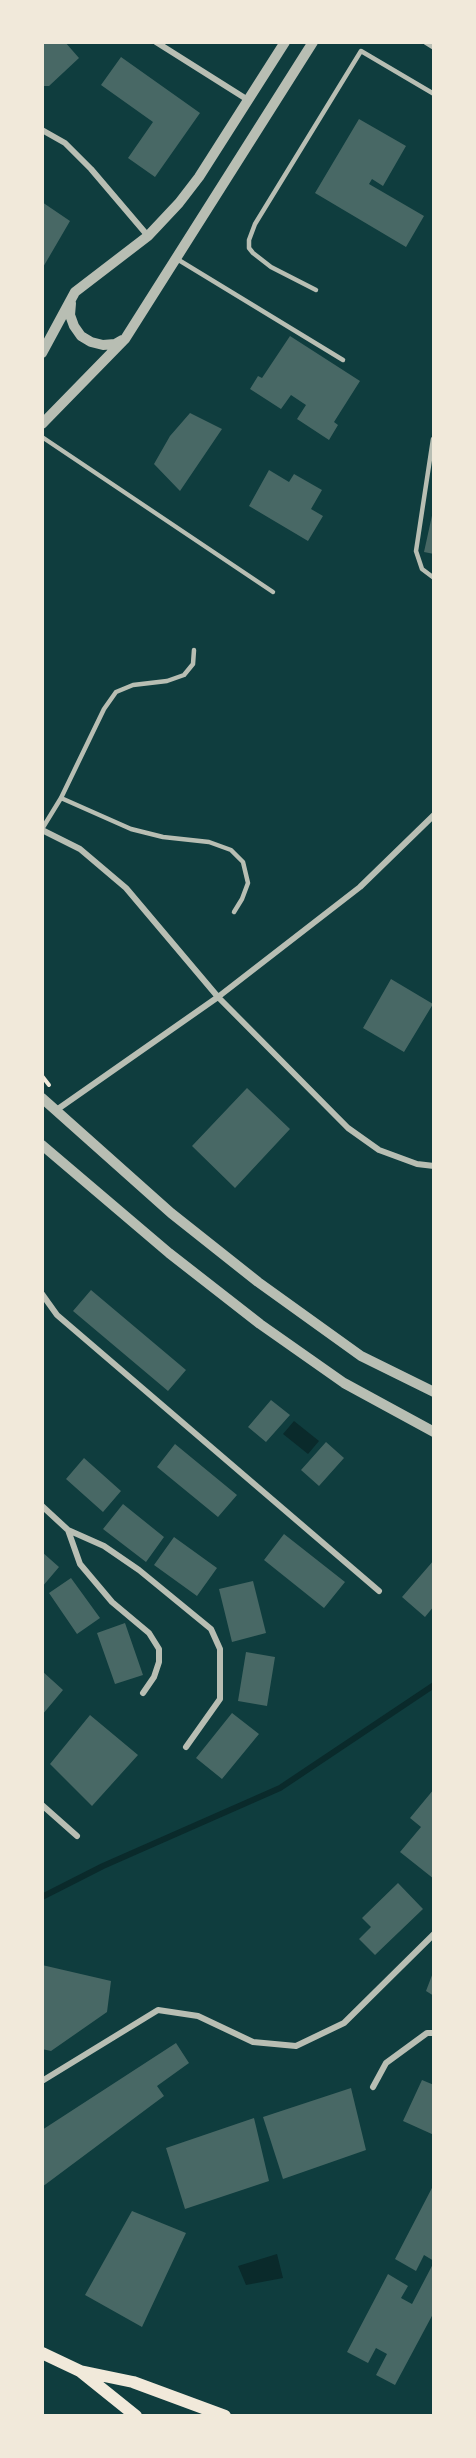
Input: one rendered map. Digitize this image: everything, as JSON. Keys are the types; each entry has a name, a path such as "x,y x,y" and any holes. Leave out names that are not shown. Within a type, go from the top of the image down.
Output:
{"main road":[{"path":"42,2353 80,2371 136,2416"},
{"path":"80,2371 133,2382 225,2416"}],"street":[{"path":"156,42 248,100"},
{"path":"42,353 75,292 148,236 179,203 199,177 285,42"},
{"path":"42,424 125,339 313,42"},
{"path":"426,42 434,47"},
{"path":"42,130 65,143 91,169 148,236"},
{"path":"75,292 70,315 81,336 103,345 115,344 125,339"},
{"path":"55,1111 218,997 360,887 434,815"},
{"path":"42,830 80,849 126,888 218,997 348,1128 379,1150 417,1164 434,1166"},
{"path":"42,1098 171,1213 258,1282 361,1356 434,1392"},
{"path":"42,1145 169,1253 260,1324 344,1383 434,1432"},
{"path":"42,1294 57,1315 379,1591"},
{"path":"42,1506 68,1530 104,1546 139,1570 211,1629 220,1648 220,1699 186,1747"},
{"path":"68,1530 80,1564 112,1602 149,1633 159,1649 159,1662 154,1677 143,1693"},
{"path":"42,1805 76,1836"},
{"path":"42,2081 158,2010 198,2016 253,2042 296,2046 344,2023 434,1934"},
{"path":"373,2087 386,2063 427,2033 434,2033"}],"lane":[{"path":"316,290 271,267 253,253 249,248 249,240 255,224 361,51 434,94"},
{"path":"175,258 343,360"},
{"path":"42,437 273,592"},
{"path":"433,439 416,551 422,569 434,578"},
{"path":"42,830 61,798 104,709 117,692 133,685 167,681 184,675 193,664 194,650"},
{"path":"61,798 131,829 163,837 209,842 231,850 243,862 248,883 234,912"}],"water":[{"path":"294,1421 319,1441 308,1454 283,1434"},
{"path":"277,2254 283,2278 246,2285 238,2266"}],"building":[{"path":"42,42 65,42 79,58 49,86 42,86"},
{"path":"121,57 200,113 155,177 128,158 153,122 101,85"},
{"path":"359,119 406,146 383,186 372,179 369,184 424,216 406,247 315,193"},
{"path":"42,202 70,221 42,269"},
{"path":"290,336 360,381 334,422 338,425 329,440 297,419 306,405 291,395 281,409 250,389 258,376 262,378"},
{"path":"190,413 222,429 180,491 154,464 170,436"},
{"path":"269,470 289,482 294,474 322,490 311,509 323,516 308,541 249,506"},
{"path":"434,511 434,554 424,552"},
{"path":"391,979 433,1004 404,1052 363,1028"},
{"path":"247,1088 290,1129 235,1188 192,1146"},
{"path":"91,1290 186,1370 168,1391 73,1311"},
{"path":"271,1400 290,1415 266,1442 248,1427"},
{"path":"326,1442 344,1458 319,1486 301,1470"},
{"path":"175,1444 237,1495 218,1517 157,1467"},
{"path":"84,1458 121,1491 103,1512 66,1479"},
{"path":"123,1504 164,1537 146,1562 103,1529"},
{"path":"284,1534 345,1582 324,1608 264,1560"},
{"path":"174,1537 217,1568 197,1596 154,1565"},
{"path":"42,1552 59,1567 42,1587"},
{"path":"434,1560 434,1606 425,1617 402,1597"},
{"path":"71,1578 100,1618 77,1634 49,1593"},
{"path":"253,1581 266,1633 232,1642 219,1589"},
{"path":"125,1623 143,1675 115,1684 97,1633"},
{"path":"246,1652 275,1657 267,1706 238,1701"},
{"path":"42,1671 63,1690 42,1715"},
{"path":"232,1713 259,1734 222,1779 196,1758"},
{"path":"90,1715 138,1755 92,1806 50,1764"},
{"path":"434,1789 434,1879 400,1852 421,1827 410,1818"},
{"path":"398,1883 423,1909 375,1955 359,1939 371,1927 362,1918"},
{"path":"42,1965 111,1981 107,2012 51,2051 42,2049"},
{"path":"434,1970 434,1996 426,1991"},
{"path":"176,2043 189,2063 157,2086 164,2096 42,2187 42,2130"},
{"path":"422,2080 434,2085 434,2135 403,2121"},
{"path":"351,2088 366,2150 283,2179 263,2117"},
{"path":"254,2118 269,2181 185,2209 166,2148"},
{"path":"434,2184 434,2261 424,2255 416,2271 395,2259"},
{"path":"132,2211 186,2233 142,2327 85,2295"},
{"path":"434,2262 434,2312 395,2385 376,2375 387,2354 376,2348 368,2363 347,2352 388,2274 408,2286 401,2298 412,2304"}],"waterway":[{"path":"42,1897 103,1866 280,1788 434,1685"}]}
